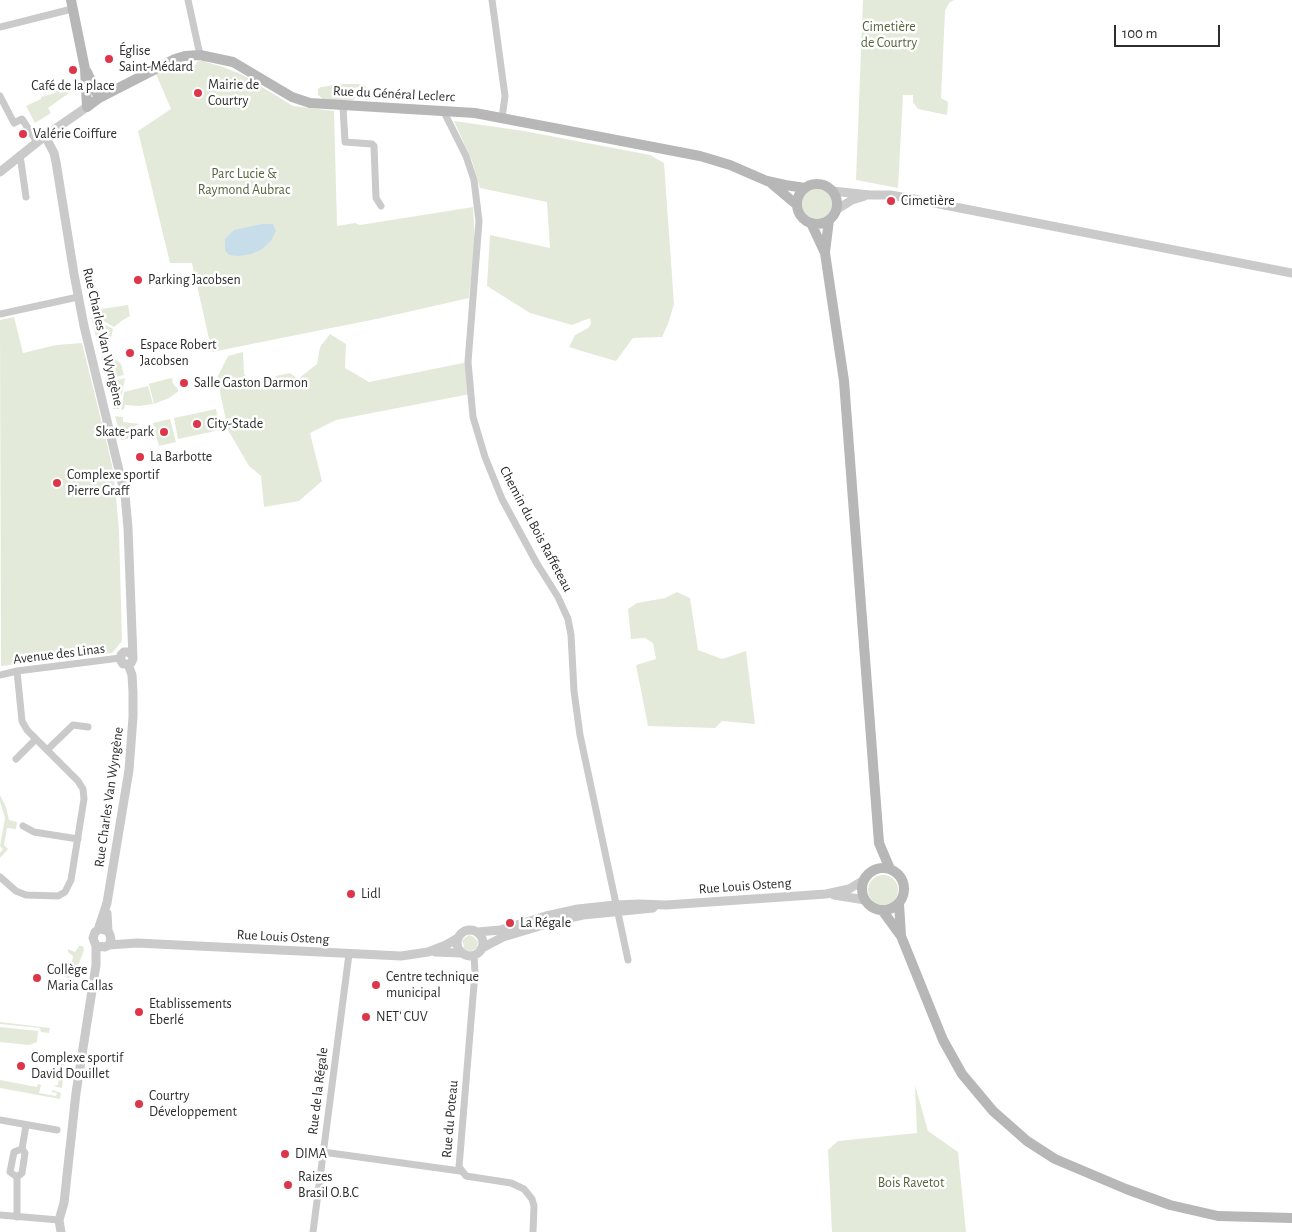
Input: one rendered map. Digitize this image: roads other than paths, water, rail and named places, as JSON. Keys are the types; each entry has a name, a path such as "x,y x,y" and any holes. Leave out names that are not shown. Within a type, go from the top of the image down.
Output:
{"main road":[{"path":"71,4 85,69 87,106"},
{"name":"Rue du Général Leclerc","path":"87,106 174,59 200,54 233,62 300,100 310,103 443,110 502,118 700,156 730,165 767,180 805,188"},
{"path":"85,69 100,98"},
{"name":"Rue du Général Leclerc","path":"767,180 797,205"},
{"path":"829,220 817,224 801,216 797,205 805,188 810,185 822,185 832,190 837,203 836,210 829,220 825,253 846,398 879,843 872,871 864,880 862,890 865,900 872,907 890,910 899,904 904,894 904,885 898,874 890,869 881,868 872,871"},
{"path":"811,222 825,253"},
{"path":"879,843 890,869"},
{"path":"899,904 901,936"},
{"path":"882,910 901,936 943,1040 958,1067 993,1111 1027,1141 1055,1158 1126,1189 1170,1205 1218,1216 1292,1218"}],"street":[{"path":"188,0 200,54"},
{"path":"492,0 505,96 502,118"},
{"path":"0,27 71,4"},
{"path":"0,96 14,123 22,119 37,142"},
{"name":"Rue du Général Leclerc","path":"0,172 37,142 87,106"},
{"path":"343,106 345,142 372,144 374,146 376,198 381,206"},
{"name":"Chemin du Bois Raffeteau","path":"443,110 466,156 474,180 479,221 468,362 473,417 485,457 502,499 558,597 568,619 571,635 576,711 628,960"},
{"name":"Rue Charles Van Wyngène","path":"45,136 54,153 56,162 78,297 125,495 128,528 131,636 126,658 132,674 133,692 130,754 126,793 107,903 98,930"},
{"path":"20,155 26,197"},
{"path":"832,190 910,198 1292,273"},
{"path":"836,210 852,200 870,195"},
{"path":"0,314 78,297"},
{"name":"Avenue des Linas","path":"0,674 126,658"},
{"path":"0,877 16,891 26,895 58,896 62,894 69,885 84,799 83,789 78,781 36,740 22,721 17,671"},
{"path":"48,750 73,725 88,727"},
{"path":"16,759 36,740"},
{"path":"23,826 34,832 78,839"},
{"name":"Rue Louis Osteng","path":"478,932 500,930 561,912 826,894 848,889 864,880"},
{"name":"Rue Louis Osteng","path":"826,894 865,900"},
{"name":"Rue Charles Van Wyngène","path":"107,903 109,933"},
{"name":"Rue Louis Osteng","path":"482,948 502,937 546,923 616,908"},
{"path":"62,1232 59,1220 64,1203 76,1093 96,965 103,946 111,940 109,933 103,929 98,930 92,938 103,946"},
{"path":"467,930 478,932 482,939 482,948 474,956 461,953 457,946 458,938 467,930"},
{"name":"Rue Louis Osteng","path":"109,933 137,943"},
{"name":"Rue Louis Osteng","path":"428,952 458,938"},
{"name":"Rue Louis Osteng","path":"103,946 137,943 401,956 428,952 461,953"},
{"name":"Rue de la Régale","path":"313,1232 349,954"},
{"name":"Rue du Poteau","path":"474,956 475,972 458,1161 460,1171 466,1176 511,1183 524,1189 532,1199 534,1206 533,1232"},
{"path":"0,1120 57,1130"},
{"path":"17,1177 22,1173 25,1153 22,1149 26,1125"},
{"path":"17,1177 10,1172 14,1152 22,1149"},
{"path":"323,1152 460,1171"},
{"path":"17,1177 17,1217"},
{"path":"0,1215 59,1220"}],"water":[{"path":"262,224 273,224 276,231 271,241 261,250 251,254 229,255 225,250 225,239 234,230"}],"place":[{"name":"Église Saint-Médard","path":"109,59"},
{"name":"Café de la place","path":"73,70"},
{"name":"Mairie de Courtry","path":"198,93"},
{"name":"Valérie Coiffure","path":"23,134"},
{"name":"Cimetière","path":"891,201"},
{"name":"Parking Jacobsen","path":"138,280"},
{"name":"Espace Robert Jacobsen","path":"130,353"},
{"name":"Salle Gaston Darmon","path":"184,383"},
{"name":"City-Stade","path":"197,424"},
{"name":"Skate-park","path":"164,432"},
{"name":"La Barbotte","path":"140,457"},
{"name":"Complexe sportif Pierre Graff","path":"57,483"},
{"name":"Lidl","path":"351,894"},
{"name":"La Régale","path":"510,923"},
{"name":"Collège Maria Callas","path":"37,978"},
{"name":"Centre technique municipal","path":"376,985"},
{"name":"Etablissements Eberlé","path":"139,1012"},
{"name":"NET' CUV","path":"366,1017"},
{"name":"Complexe sportif David Douillet","path":"21,1066"},
{"name":"Courtry Développement","path":"139,1104"},
{"name":"DIMA","path":"285,1154"},
{"name":"Raizes Brasil O.B.C","path":"288,1185"}],"park label":[{"name":"Cimetière de Courtry","path":"889,36"},
{"name":"Parc Lucie & Raymond Aubrac","path":"244,182"},
{"name":"Bois Ravetot","path":"911,1183"}]}
